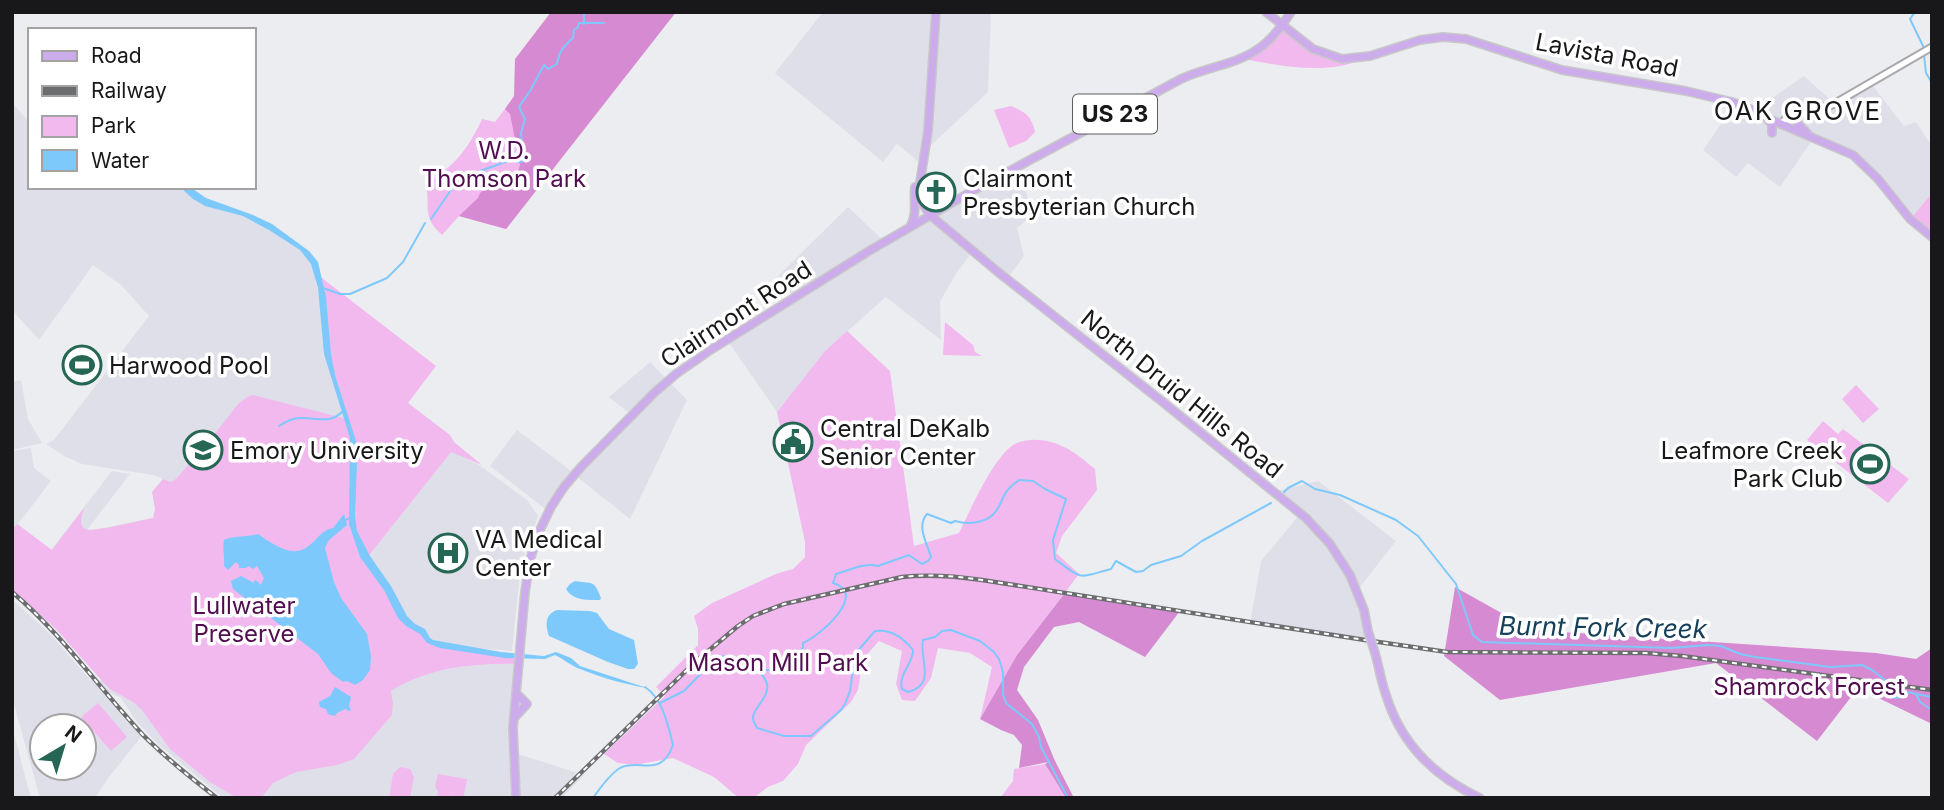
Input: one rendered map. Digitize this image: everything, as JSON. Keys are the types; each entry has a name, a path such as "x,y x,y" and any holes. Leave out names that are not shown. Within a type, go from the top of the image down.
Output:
{"main road":[{"path":"930,215 920,198 919,189 928,131 936,12"},
{"name":"Lavista Road","path":"1266,12 1313,49 1342,59 1370,56 1420,40 1443,37 1466,39 1562,70 1686,91 1732,102 1797,131 1800,142 1811,137"},
{"name":"US 23","path":"1282,25 1290,12"},
{"name":"Clairmont Road","path":"516,798 513,719 527,574 535,542 556,499 581,467 639,406 676,374 747,327 930,215 1181,79 1252,53 1265,45 1282,25"},
{"path":"1801,112 1797,124 1811,137 1853,155 1878,179 1910,219 1932,237"},
{"path":"1768,119 1772,133"},
{"path":"910,227 915,217 915,190 920,174"},
{"path":"946,206 940,217 948,230"},
{"name":"North Druid Hills Road","path":"930,215 1315,527 1330,544 1350,576 1364,610 1388,702 1411,747 1443,777 1480,798"},
{"path":"513,719 527,704 516,693"}],"street":[{"path":"1780,124 1801,112 1832,105 1932,47"}],"shaded area":[{"path":"823,12 991,12 988,92 925,151 922,165 897,144 883,162 775,73"},
{"path":"1804,76 1834,103 1873,86 1904,126 1916,122 1932,146 1932,193 1909,220 1902,214 1886,185 1862,162 1813,139 1780,187 1748,163 1736,177 1703,150 1734,105 1753,111"},
{"name":"Emory University","path":"12,102 28,121 28,189 187,189 196,197 242,213 296,244 311,260 347,419 368,557 451,451 479,465 527,500 538,516 521,563 512,651 434,642 403,617 433,643 519,655 515,753 584,775 562,798 223,798 159,745 136,721 121,698 100,689 141,737 95,798 40,798 36,782 98,782 98,712 28,712 28,755 12,697 12,599 53,637 90,680 102,681 57,630 12,589 12,451 31,448 34,468 51,481 18,524 51,550 112,471 130,474 87,530 153,518 175,490 153,475 82,464 46,444 54,440 149,316 121,285 93,265 39,340 12,312"},
{"path":"1017,168 1034,214 1017,228 1024,256 1007,279 972,252 940,302 941,340 886,297 825,351 777,412 727,340 794,298 778,276 848,207 887,244"},
{"path":"650,362 687,400 630,519 575,475 548,511 490,466 517,430 575,474 630,414 609,397"},
{"path":"21,380 28,419 42,443 12,450 12,382"},
{"path":"1318,481 1396,541 1356,592 1374,642 1250,623 1261,561 1300,514 1273,492"},
{"path":"12,726 24,772 31,798 12,798"}],"green space":[{"name":"W.D. Thomson Park","path":"551,12 676,12 506,229 459,216 495,181 512,191 520,165 510,114 505,109 514,96 515,59"},
{"name":"W.D. Thomson Park","path":"579,12 676,12 506,229 459,216 442,235 429,216 425,182 444,171 460,156 482,119 495,122"},
{"path":"1280,28 1342,59 1370,56 1324,68 1292,67 1244,59"},
{"path":"1011,106 1027,115 1035,132 1026,141 1009,148 994,110"},
{"path":"1932,193 1932,233 1912,217"},
{"name":"Lullwater Preserve","path":"318,275 436,366 408,403 450,435 454,442 482,465 451,452 367,558 403,617 433,643 519,655 518,664 453,668 406,683 391,691 392,715 354,759 337,765 296,772 273,783 261,798 237,798 210,782 170,749 142,710 110,689 57,630 12,589 12,530 17,524 52,550 84,508 82,525 89,530 153,518 155,509 152,492 163,479 170,482 176,479 238,404 253,395 347,419 333,373"},
{"path":"945,322 973,345 975,352 982,356 943,355"},
{"name":"Mason Mill Park","path":"847,331 890,371 914,546 959,533 1000,458 1017,443 1047,441 1068,449 1095,469 1097,490 1062,536 1056,553 1079,574 1017,655 980,719 992,667 970,653 938,648 931,678 915,701 902,700 896,684 902,651 879,641 863,659 858,690 851,702 806,745 798,764 783,781 768,787 753,798 739,798 714,777 673,758 634,765 618,763 604,754 665,696 656,687 698,645 698,629 694,616 712,603 793,569 805,557 805,542 777,412 825,351"},
{"path":"1856,385 1879,409 1863,423 1842,399"},
{"path":"1823,421 1838,434 1843,429 1909,479 1888,503 1807,440"},
{"name":"Shamrock Forest","path":"1455,587 1532,630 1876,653 1916,659 1932,648 1932,724 1858,688 1817,741 1716,663 1500,700 1444,656"},
{"path":"1064,594 1180,611 1145,657 1079,622 1054,627 1024,667 1017,690 1038,720 1074,798 1066,798 1045,764 1048,762 1019,768 1022,745 1014,735 980,719 1017,655"},
{"path":"98,703 127,737 111,751 98,736 98,712 87,712"},
{"path":"1045,764 1066,798 1001,797 1013,781 1014,769"},
{"path":"400,767 410,769 414,777 410,798 389,798 393,774"},
{"path":"438,774 467,779 462,798 453,798 453,794 451,798 437,798 438,791 435,787"}],"water":[{"path":"182,189 193,189 206,198 272,224 309,251 318,262 326,297 335,375 356,441 357,531 407,616 425,629 433,640 501,652 544,656 556,652 571,658 580,666 647,688 588,672 555,655 545,659 505,658 440,648 427,643 420,634 398,618 384,590 360,557 349,524 350,438 324,354 318,288 311,264 300,250 269,230 243,216 205,206"},
{"path":"344,514 347,525 329,540 325,548 341,598 367,634 371,656 370,670 363,680 355,685 343,682 331,673 318,654 233,589 231,581 241,576 261,585 264,578 257,566 253,569 249,566 239,568 236,562 228,570 224,566 224,540 258,534 283,549 297,551 333,528"},
{"path":"575,581 594,585 600,600 572,596 566,589"},
{"path":"557,610 597,613 609,629 634,640 638,664 634,669 628,669 549,636 547,620 550,614"},
{"path":"335,687 351,697 351,710 345,709 335,716 320,707 319,702 330,696"}],"waterway":[{"path":"584,12 584,24"},
{"path":"1915,12 1910,19 1924,48"},
{"path":"522,145 521,133 525,119 519,107 544,65 548,69 557,64 561,52 573,38 579,23 604,23"},
{"path":"1924,55 1926,73 1932,83"},
{"path":"480,171 511,160 521,162 526,156 524,150"},
{"path":"431,219 453,187 472,175"},
{"path":"323,288 340,294 350,294 387,278 403,262 425,223"},
{"path":"279,426 297,418 333,418 343,411"},
{"name":"Burnt Fork Creek","path":"660,703 684,691 714,660 724,656 758,669 783,666 803,648 803,643 829,624 844,605 846,596 843,588 833,583 836,574 863,566 878,566 909,555 922,564 928,561 931,557 922,529 927,514 951,523 983,520 993,515 1007,491 1019,480 1033,481 1066,499 1053,540 1055,559 1081,576 1111,569 1116,561 1136,572 1143,571 1151,565 1181,556 1202,541 1271,503"},
{"name":"Burnt Fork Creek","path":"1284,492 1302,481 1315,489 1340,495 1396,520 1418,536 1456,584 1473,635 1482,642 1672,648 1707,645 1721,646 1755,657 1830,667 1862,665 1885,680 1886,693 1891,697 1897,698 1909,692 1916,694 1920,702 1932,710"},
{"path":"758,669 766,680 767,688 753,717 757,728 784,736 811,736 845,704 850,691 855,654 875,631 896,635 913,650 901,683 902,689 908,692 922,684 925,670 923,640 951,630 980,641 999,659 1006,703 1032,724 1068,798"},
{"path":"593,798 609,777 620,768 656,765 668,755 673,745 660,705 645,687"},
{"path":"1916,694 1932,697"}],"railway":[{"path":"555,798 695,662 753,616 784,604 912,576 982,580 1447,652 1646,653 1932,690"},
{"path":"12,592 64,643 143,735 217,798"}],"place":[{"name":"Clairmont Presbyterian Church","path":"936,192"},
{"name":"Harwood Pool","path":"82,365"},
{"name":"Central DeKalb Senior Center","path":"793,442"},
{"name":"Emory University","path":"203,450"},
{"name":"Leafmore Creek Park Club","path":"1870,464"},
{"name":"VA Medical Center","path":"448,553"}],"district":[{"name":"OAK GROVE","path":"1798,110"}]}
